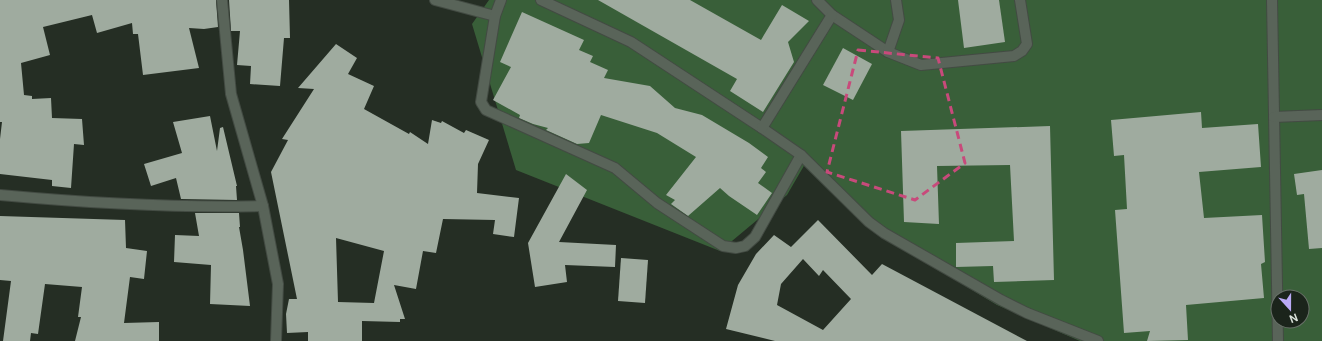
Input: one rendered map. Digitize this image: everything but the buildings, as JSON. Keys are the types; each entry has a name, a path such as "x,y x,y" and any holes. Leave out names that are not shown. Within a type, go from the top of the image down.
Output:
{"street":[{"path":"222,0 231,94 263,206 278,284 276,341"},
{"path":"435,0 495,16"},
{"path":"501,0 495,16 481,102 486,110 615,168 657,204 722,246 736,248 746,246 755,237 801,155"},
{"path":"542,0 631,42 762,128 801,155 869,222 884,233 1001,300 1098,341"},
{"path":"817,0 832,15 888,52 921,65 1014,56 1022,51 1027,44 1020,0"},
{"path":"888,52 899,20 896,0"},
{"path":"1272,0 1278,341"},
{"path":"762,128 832,15"},
{"path":"1274,117 1322,115"},
{"path":"0,195 88,203 235,207 263,206"}],"highlighted area":[{"path":"858,50 938,58 965,163 915,200 827,172"}],"green space":[{"path":"489,0 1322,0 1322,341 1080,341 997,305 866,226 805,164 787,195 720,251 516,170 472,24"}]}
